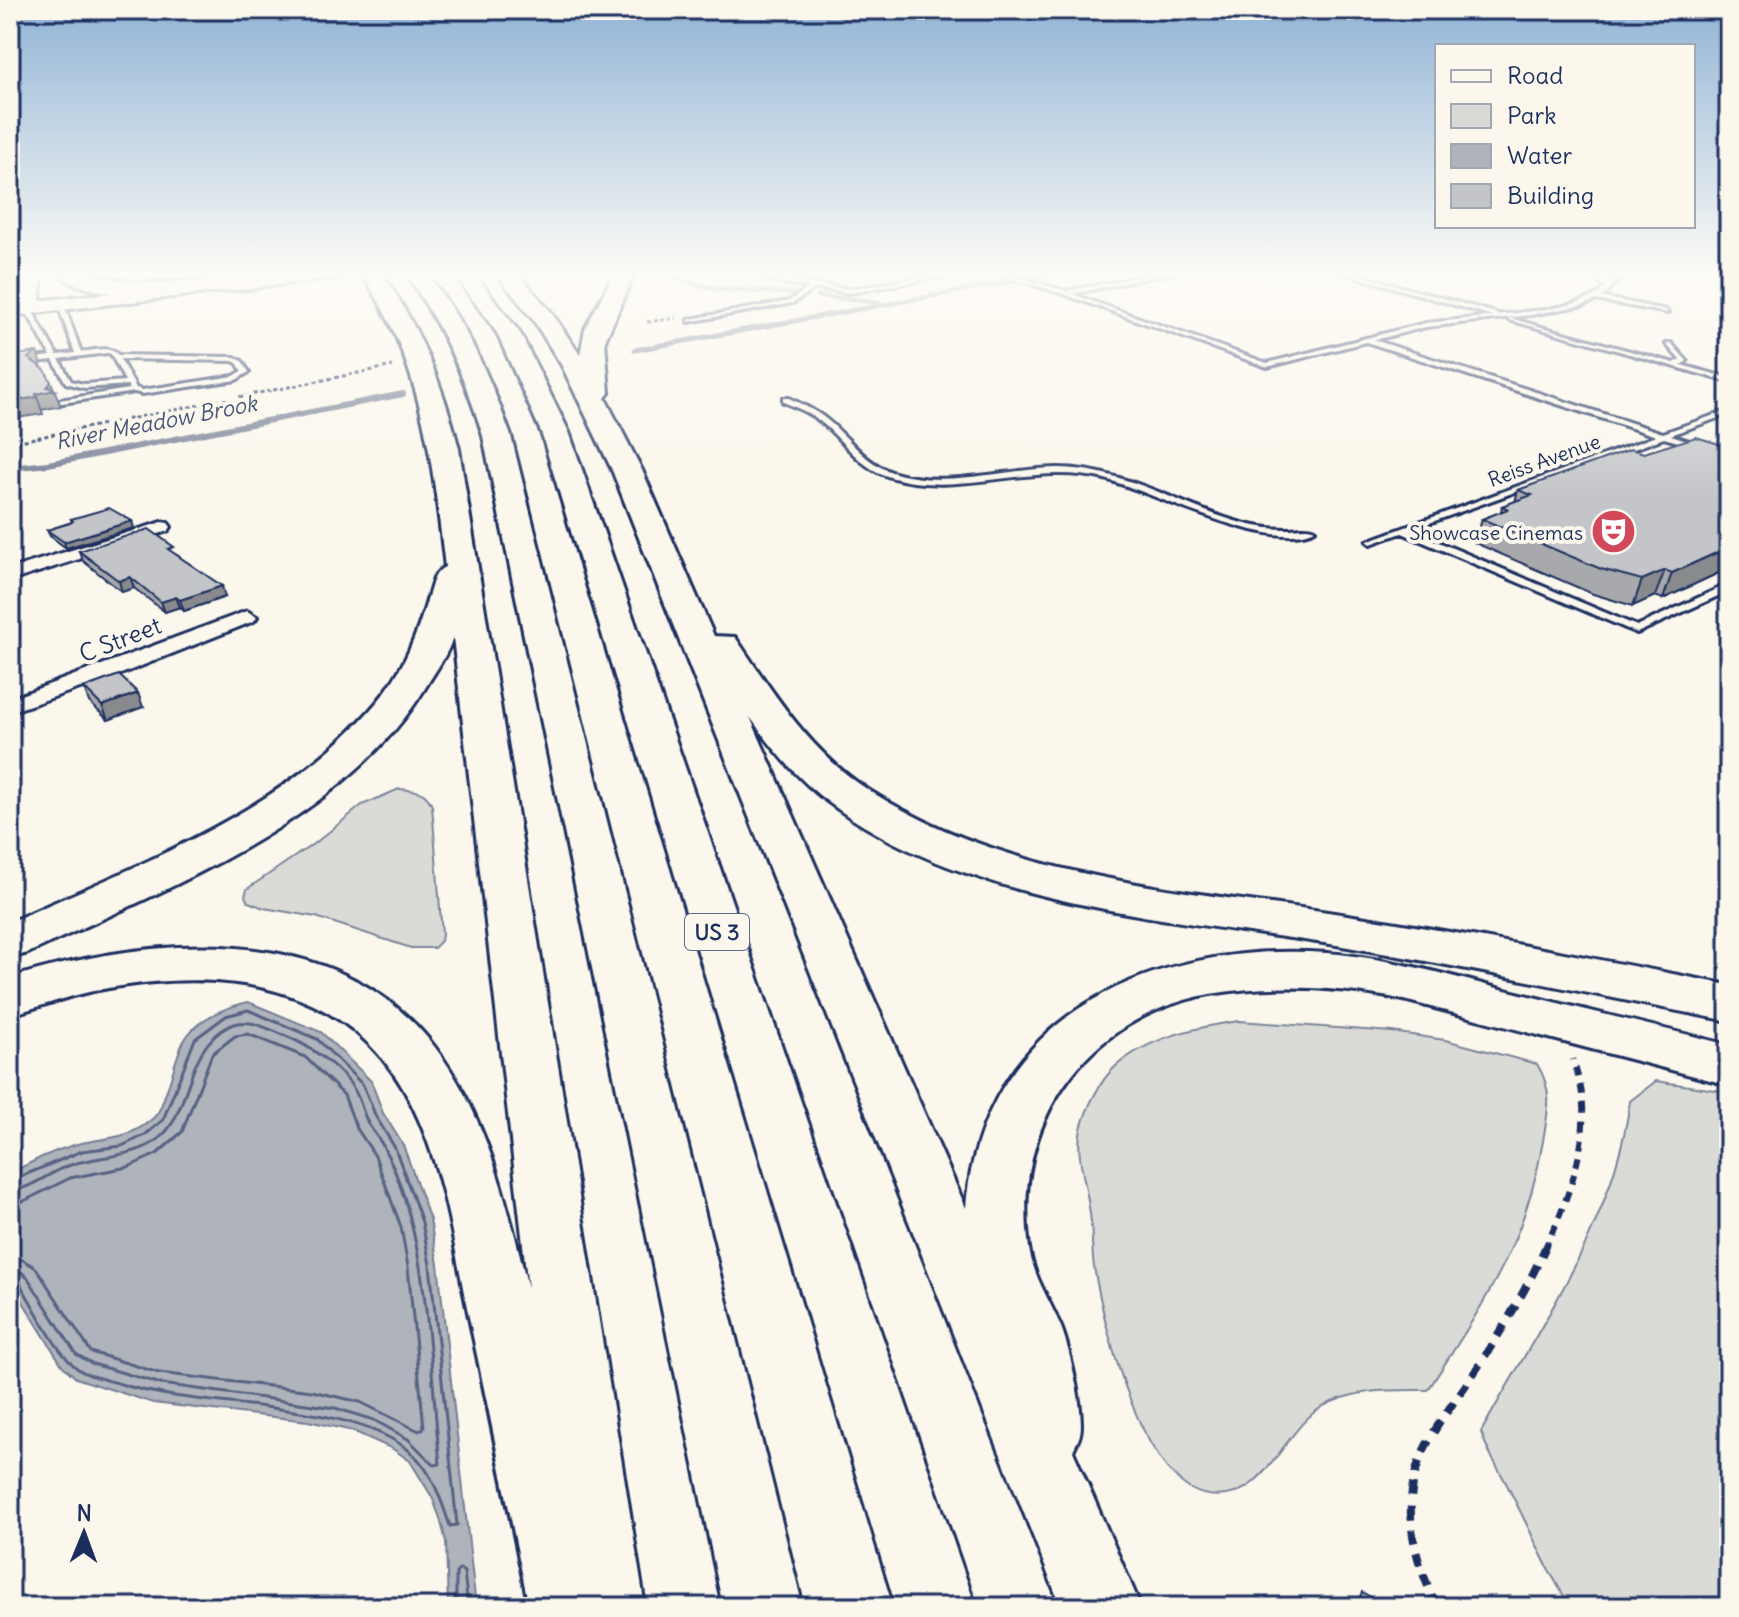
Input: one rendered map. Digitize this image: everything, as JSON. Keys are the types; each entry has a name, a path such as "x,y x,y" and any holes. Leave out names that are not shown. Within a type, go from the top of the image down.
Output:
{"highway":[{"path":"413,347 434,403 445,449 605,1607"},
{"path":"463,347 497,436 763,1607"},
{"name":"US 3","path":"515,347 555,432 936,1607"},
{"path":"563,347 599,409 1101,1607"},
{"path":"592,347 599,409"},
{"path":"10,941 232,835 297,794 344,758 401,697 427,654 447,606 456,537"},
{"path":"657,545 776,730 794,751 853,800 934,843 1001,869 1074,888 1518,962 1729,1003"},
{"path":"1518,962 1729,1015"},
{"path":"10,997 56,983 131,968 204,963 238,966 306,981 336,993 364,1009 389,1032 437,1097 455,1133 470,1176 569,1607"},
{"path":"1052,1486 1034,1347 1000,1267 997,1206 1005,1143 1035,1080 1075,1036 1123,1005 1152,991 1220,975 1292,970 1380,978 1729,1065"}],"street":[{"path":"10,575 162,527"},
{"name":"C Street","path":"10,706 114,670 247,617"}],"lane":[{"path":"46,347 56,356 72,385"},
{"path":"76,347 78,353"},
{"path":"1218,347 1267,365 1332,347"},
{"name":"Reiss Avenue","path":"1390,347 1664,435"},
{"path":"1612,347 1729,380"},
{"path":"1672,347 1684,361 1674,365"},
{"path":"10,363 106,350 113,352 132,387"},
{"path":"59,381 72,385 132,387 152,391 236,378 246,372 239,361 231,359 116,357"},
{"path":"34,360 37,368"},
{"path":"59,402 132,387"},
{"path":"786,400 823,420 868,463 890,475 939,480 1031,471 1081,472 1133,485 1257,528 1283,533 1311,530"},
{"name":"Reiss Avenue","path":"1371,541 1729,412"},
{"path":"1664,435 1710,450"},
{"path":"1402,530 1637,630 1729,587"}],"path":[{"path":"10,443 396,366"},
{"path":"1438,1607 1423,1581 1411,1539 1412,1498 1418,1463 1540,1259 1578,1163 1584,1102 1577,1068 1557,1021"}],"green space":[{"path":"399,789 423,794 432,806 442,934 441,941 434,948 411,948 316,917 264,908 248,902 245,896 247,889 319,840 362,805"},
{"path":"1239,1021 1392,1032 1445,1040 1537,1064 1546,1083 1548,1110 1535,1177 1514,1242 1484,1301 1428,1390 1374,1391 1334,1401 1308,1418 1259,1477 1245,1488 1228,1495 1208,1495 1184,1485 1163,1463 1145,1433 1130,1398 1107,1325 1094,1267 1079,1139 1086,1113 1099,1087 1110,1072 1129,1056 1174,1035"},
{"path":"1656,1081 1729,1092 1729,1607 1571,1607 1546,1565 1481,1432 1591,1232 1608,1190 1630,1101"}],"water":[{"path":"248,1002 321,1032 371,1081 383,1113 403,1145 430,1220 438,1264 476,1607 448,1607 446,1542 440,1518 432,1497 410,1461 393,1449 353,1431 308,1421 153,1403 76,1378 62,1365 10,1281 10,1175 59,1150 116,1137 143,1126 159,1110 187,1036 210,1016"}],"building":[{"path":"37,352 28,358 45,370 51,382 47,387 55,390 10,402 10,356"},
{"name":"Showcase Cinemas","path":"1696,437 1729,447 1729,547 1672,573 1665,570 1642,580 1601,569 1482,519 1508,509 1502,506 1532,495 1518,490 1631,449 1644,453"},
{"path":"109,508 132,521 64,542 47,530 70,523 73,521 71,519"},
{"path":"149,529 174,547 168,549 222,586 180,600 176,597 161,602 130,577 119,581 79,551"},
{"path":"119,675 138,693 102,706 84,688"},
{"path":"1362,1592 1387,1607 1356,1607"}],"waterway":[{"name":"River Meadow Brook","path":"635,350 649,347"},
{"name":"River Meadow Brook","path":"10,468 48,464 403,394"}],"place":[{"name":"Showcase Cinemas","path":"1614,532"}]}
